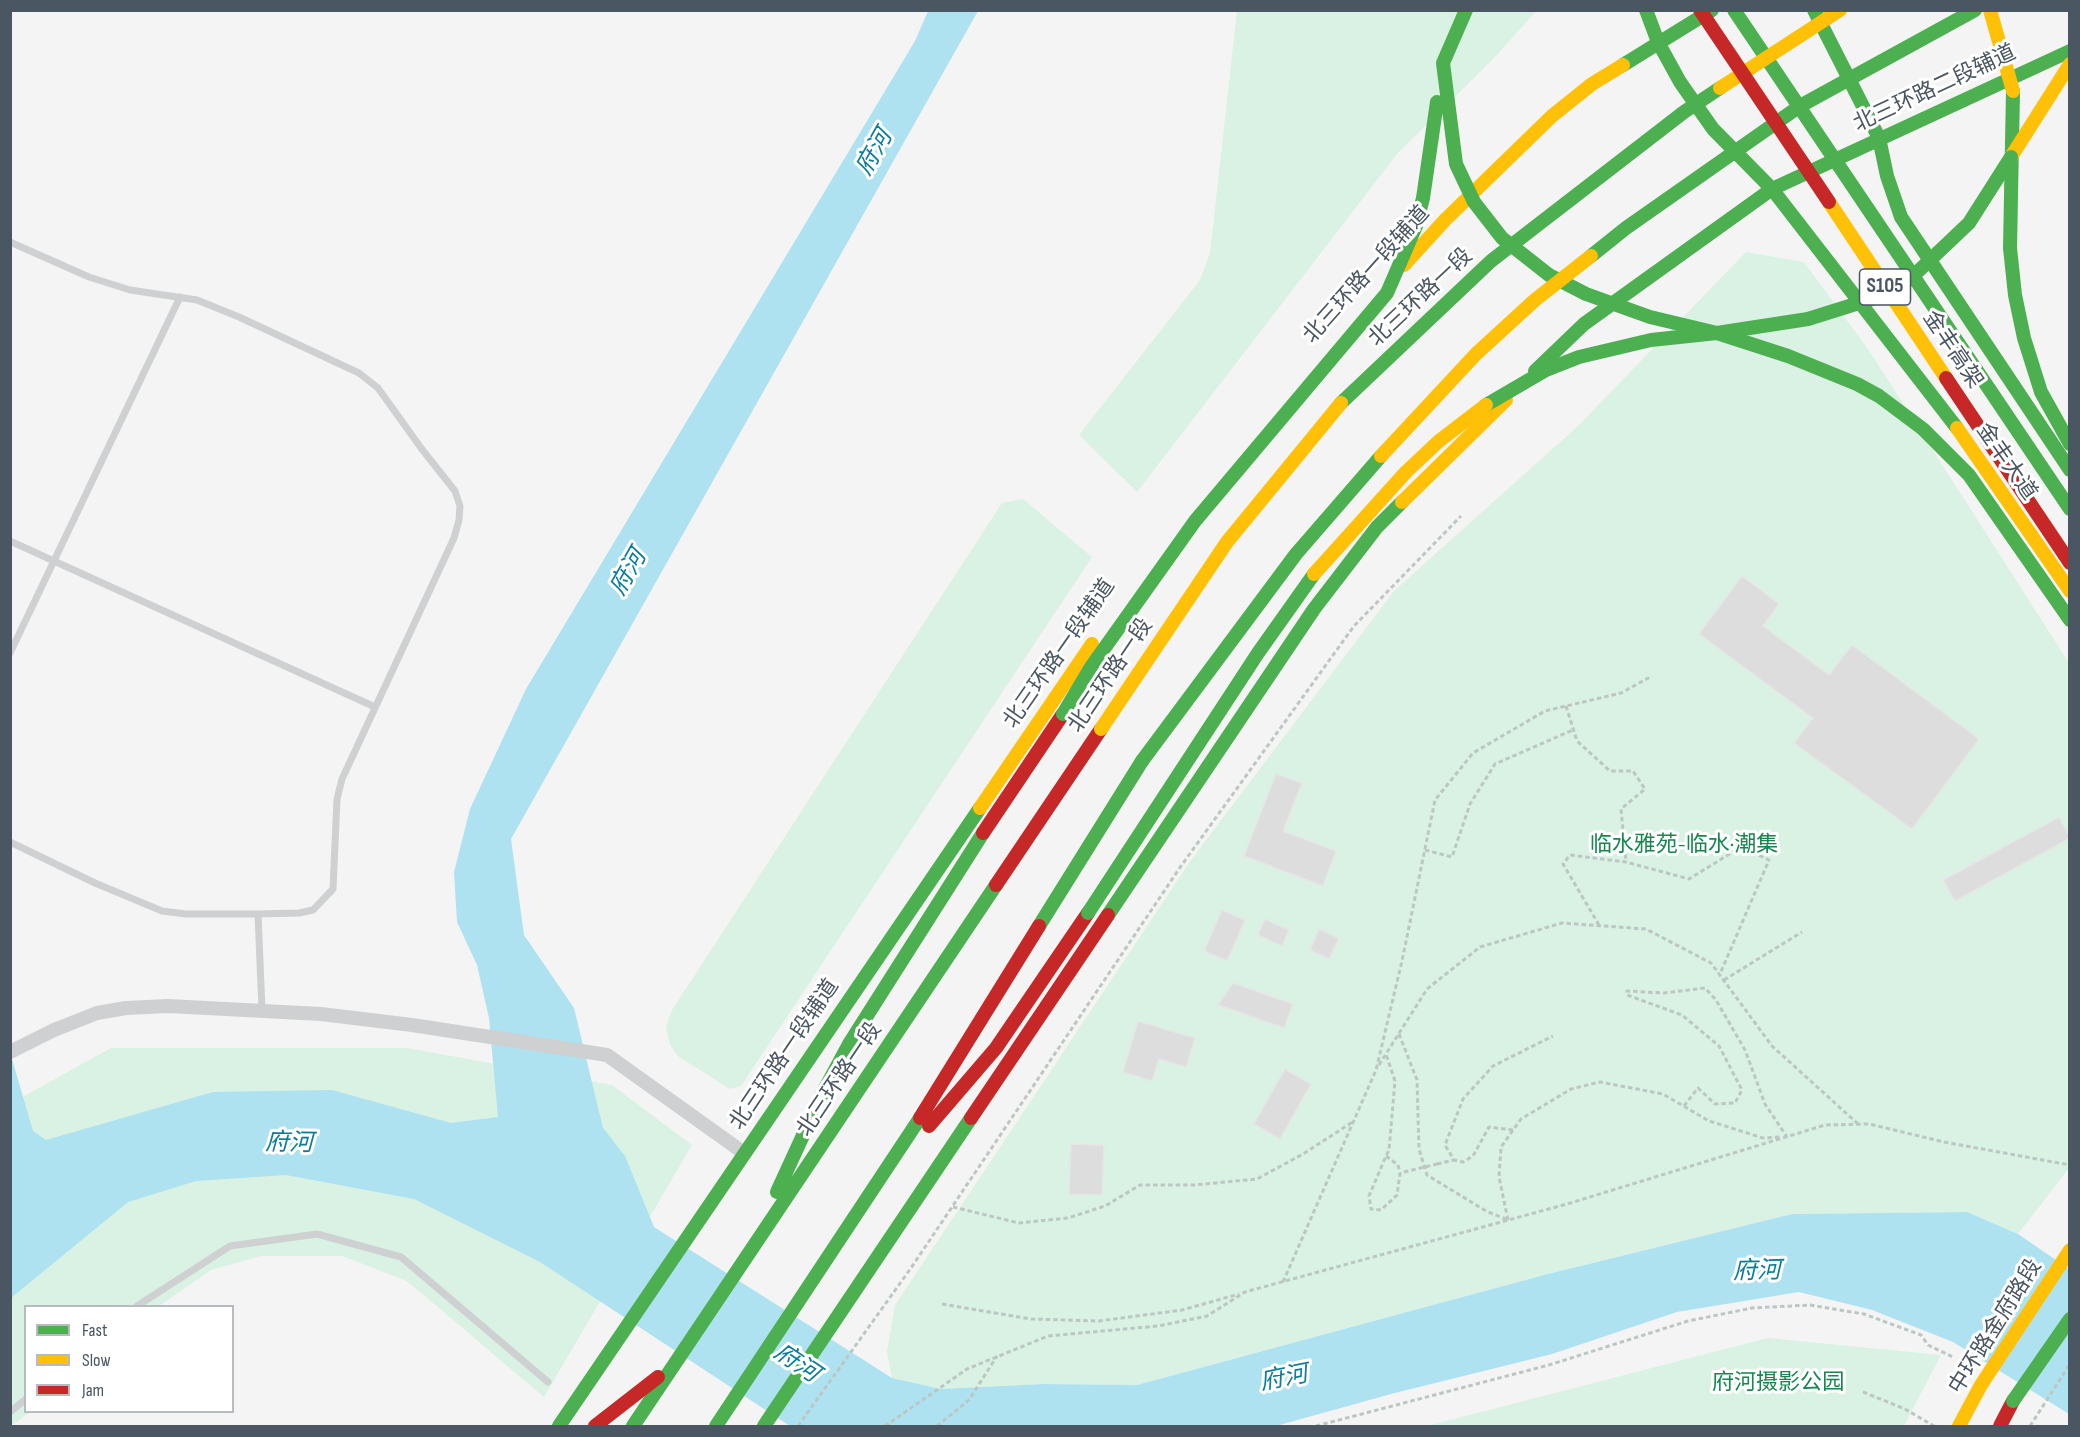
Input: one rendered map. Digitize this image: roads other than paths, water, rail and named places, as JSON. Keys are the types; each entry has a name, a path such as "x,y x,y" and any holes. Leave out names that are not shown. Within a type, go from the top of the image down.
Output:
{"main road":[{"path":"740,1271 822,1094 849,1044 987,827 1063,714 1091,667 1195,521 1387,293 1404,259 1421,207 1443,63 1454,10"},
{"path":"1466,10 1443,63 1450,131 1456,164 1474,202 1502,238 1549,275 1586,294 1650,317 1717,333 1788,356 1857,384 1879,396 1923,429 1969,475 2070,620"},
{"name":"金丰大道","path":"1646,10 1658,42 1680,82 1713,129 1772,189 1963,436 2070,591"},
{"name":"金丰高架","path":"1700,10 2070,563"},
{"name":"北三环路一段辅道","path":"559,1426 1063,685 1165,543 1283,399 1445,220 1522,143 1551,116 1592,84 1712,10"},
{"name":"金丰高架","path":"1734,10 2070,509"},
{"path":"1814,10 1879,138 1887,176 1901,217 2070,470"},
{"name":"北三环路一段","path":"633,1426 740,1271 1227,542 1346,397 1491,261 1684,112 1840,10"},
{"path":"716,1426 881,1180 1143,761 1296,554 1385,451 1476,354 1535,300 1626,228 1786,116 1936,29 1975,10"},
{"path":"1990,10 2013,91 2010,248 2024,338 2041,392 2070,444"},
{"name":"北三环路二段辅道","path":"1772,189 2070,51"},
{"path":"881,1180 996,1048 1088,913 1258,653 1314,575 1407,472 1439,441 1478,409 1546,370 1580,357 1651,340 1717,333 1808,319 1878,297 1910,279 1929,264 1969,223 2070,64"},
{"path":"764,1426 1314,609 1377,527 1584,324 1772,189"},
{"name":"中环路金府路段","path":"1959,1426 1981,1384 2070,1250"},
{"path":"2000,1426 2013,1401 2070,1319"},
{"path":"595,1426 674,1364"}],"street":[{"path":"13,1050 97,1013 126,1008 168,1006 333,1015 589,1050 607,1054 639,1081 744,1153"}],"lane":[{"path":"10,242 89,277 130,290 197,300 359,373 378,388 455,491 460,506 454,538 342,779 338,799 333,889 313,910 299,914 186,914 162,911 95,883 10,842"},
{"path":"10,652 180,297"},
{"path":"10,541 375,707"},
{"path":"258,914 262,1010"},
{"path":"139,1305 230,1246 317,1234 401,1257 548,1382"},
{"path":"10,1412 24,1401"}],"water":[{"name":"府河","path":"928,11 978,11 511,839 524,935 574,1008 603,1128 625,1156 654,1227 892,1378 941,1389 1043,1384 1137,1385 1544,1275 1792,1214 1967,1212 2018,1234 2069,1269 2069,1414 1953,1342 1872,1310 1799,1292 1677,1312 1552,1354 1391,1394 1276,1426 790,1426 540,1262 414,1199 286,1175 196,1181 128,1202 11,1298 10,1052 33,1131 46,1140 213,1092 332,1090 451,1123 498,1117 489,1018 477,965 457,922 454,872 470,809 526,689 915,41"}],"park label":[{"name":"临水雅苑-临水·潮集","path":"1684,845"},
{"name":"府河摄影公园","path":"1778,1383"}]}
